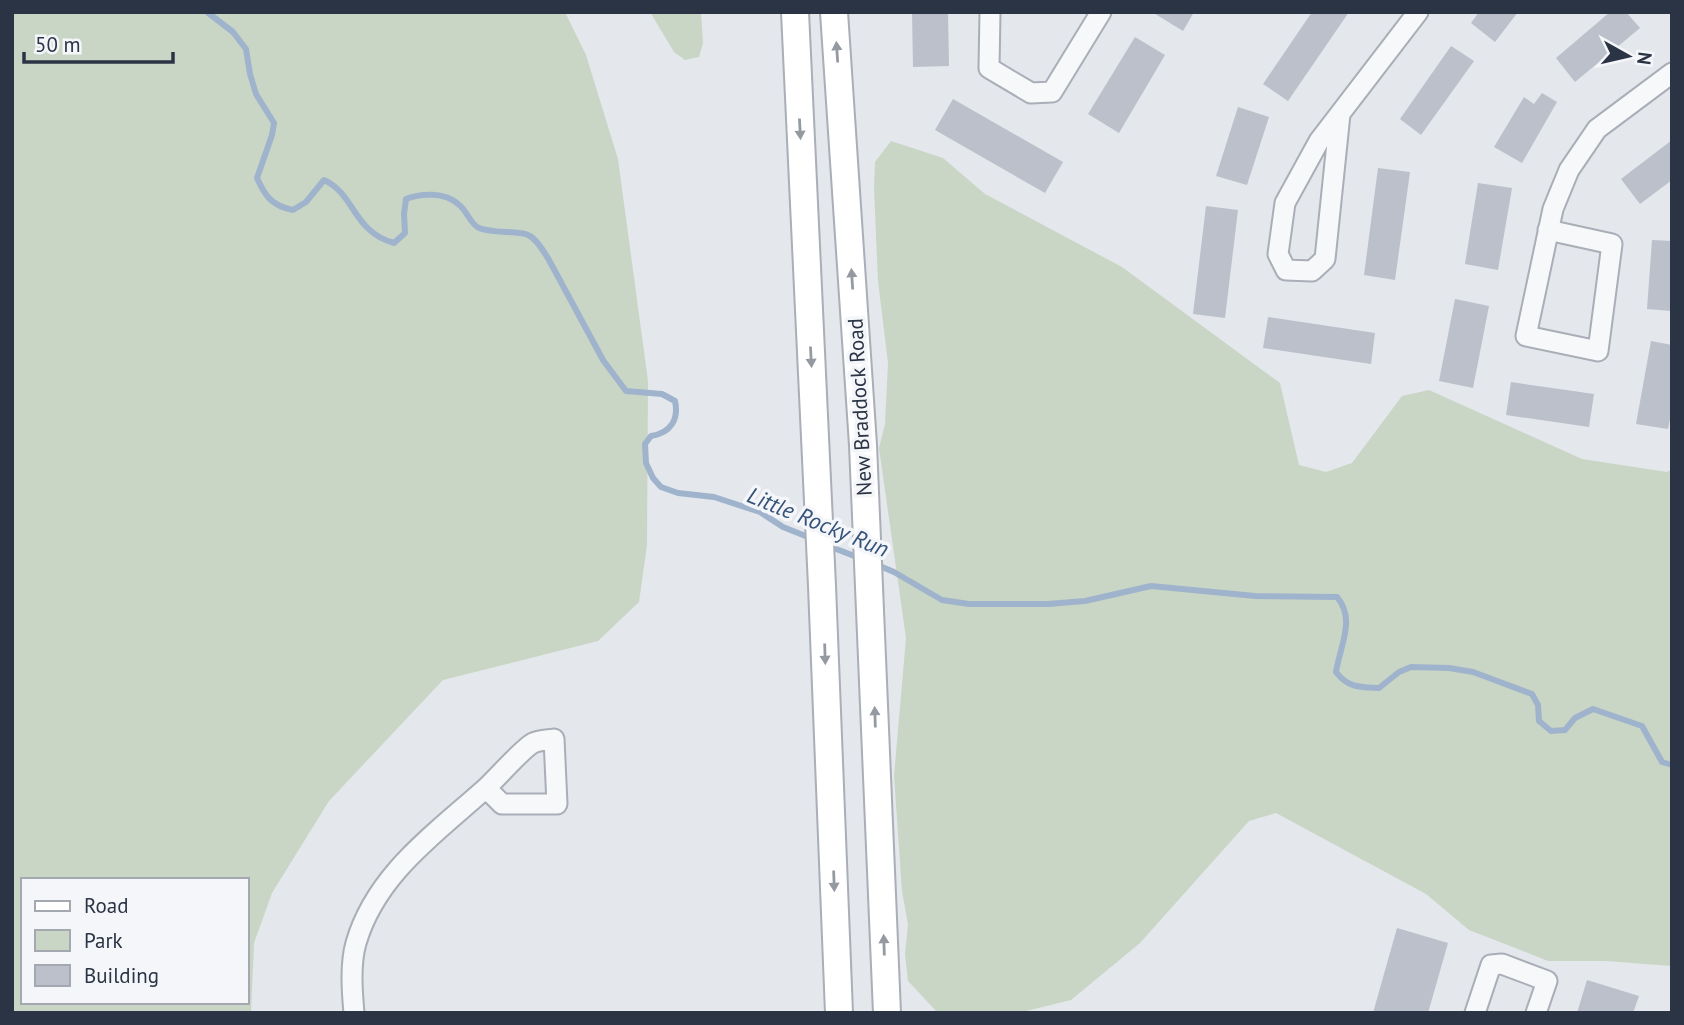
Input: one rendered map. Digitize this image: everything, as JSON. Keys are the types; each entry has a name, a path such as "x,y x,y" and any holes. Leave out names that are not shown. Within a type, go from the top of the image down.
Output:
{"main road":[{"path":"794,12 822,586 839,1013"},
{"name":"New Braddock Road","path":"834,12 863,445 887,1013"}],"street":[{"path":"990,12 989,68 1031,93 1052,92 1101,12"},
{"path":"1340,114 1325,258 1312,271 1286,270 1278,254 1285,203 1319,141 1418,12"},
{"path":"1548,230 1612,244 1598,351 1527,336 1548,230 1553,209 1569,170 1597,129 1672,73"},
{"path":"354,1013 356,944 369,911 390,878 417,847 486,788"},
{"path":"1475,1013 1491,965 1502,964 1547,981 1536,1013"}],"green space":[{"path":"12,12 565,12 586,55 618,159 648,381 647,545 639,602 598,641 443,680 329,801 272,893 254,943 251,1013 12,1013"},
{"path":"650,12 701,12 703,43 699,57 685,60 674,52"},
{"path":"891,141 943,158 985,194 1122,267 1280,383 1299,465 1326,472 1352,463 1402,396 1429,390 1582,459 1667,472 1672,469 1672,966 1605,961 1548,961 1469,930 1426,894 1276,813 1249,821 1140,943 1071,1000 1018,1013 938,1013 908,981 905,954 908,925 902,891 894,776 906,638 879,448 885,424 888,363 878,281 874,188 875,162"}],"building":[{"path":"912,12 948,12 949,66 913,67"},
{"path":"1152,12 1194,12 1183,31"},
{"path":"1312,12 1349,12 1288,101 1263,84"},
{"path":"1479,12 1518,12 1495,42 1471,23"},
{"path":"1610,12 1626,12 1640,28 1575,82 1556,58"},
{"path":"1135,37 1165,55 1119,133 1088,114"},
{"path":"1451,46 1474,61 1421,135 1400,119"},
{"path":"1542,93 1557,102 1522,163 1494,147 1524,97 1534,104"},
{"path":"953,99 1063,162 1045,193 935,130"},
{"path":"1238,107 1269,117 1247,185 1216,176"},
{"path":"1672,140 1672,180 1640,204 1621,179"},
{"path":"1378,168 1410,172 1395,280 1364,275"},
{"path":"1478,183 1512,188 1498,270 1465,264"},
{"path":"1206,206 1238,210 1225,318 1193,314"},
{"path":"1652,240 1672,241 1672,311 1647,309"},
{"path":"1455,299 1489,306 1473,388 1439,381"},
{"path":"1268,317 1375,333 1371,364 1263,348"},
{"path":"1651,341 1672,345 1672,409 1668,429 1636,424"},
{"path":"1511,382 1594,394 1589,427 1506,415"},
{"path":"1397,928 1448,943 1428,1013 1373,1013"},
{"path":"1587,980 1639,996 1633,1013 1577,1013"}],"waterway":[{"name":"Little Rocky Run","path":"207,12 233,32 246,49 256,94 274,123 257,178 270,199 293,210 306,202 324,180 342,194 370,230 380,238 394,243 405,233 406,199 426,195 447,197 458,204 479,228 531,237 549,260 603,360 626,391 662,394 675,401 676,414 672,424 664,432 651,436 645,444 646,463 661,487 678,493 714,497 760,512 783,527 813,539"},
{"name":"Little Rocky Run","path":"826,545 862,559"},
{"name":"Little Rocky Run","path":"875,564 942,600 969,604 1085,601 1151,586 1255,596 1337,597 1343,605 1346,624 1336,672 1350,684 1379,688 1399,672 1411,667 1473,672 1532,694 1538,705 1539,721 1551,731 1565,730 1575,718 1593,709 1642,726 1662,762 1672,765"}]}
